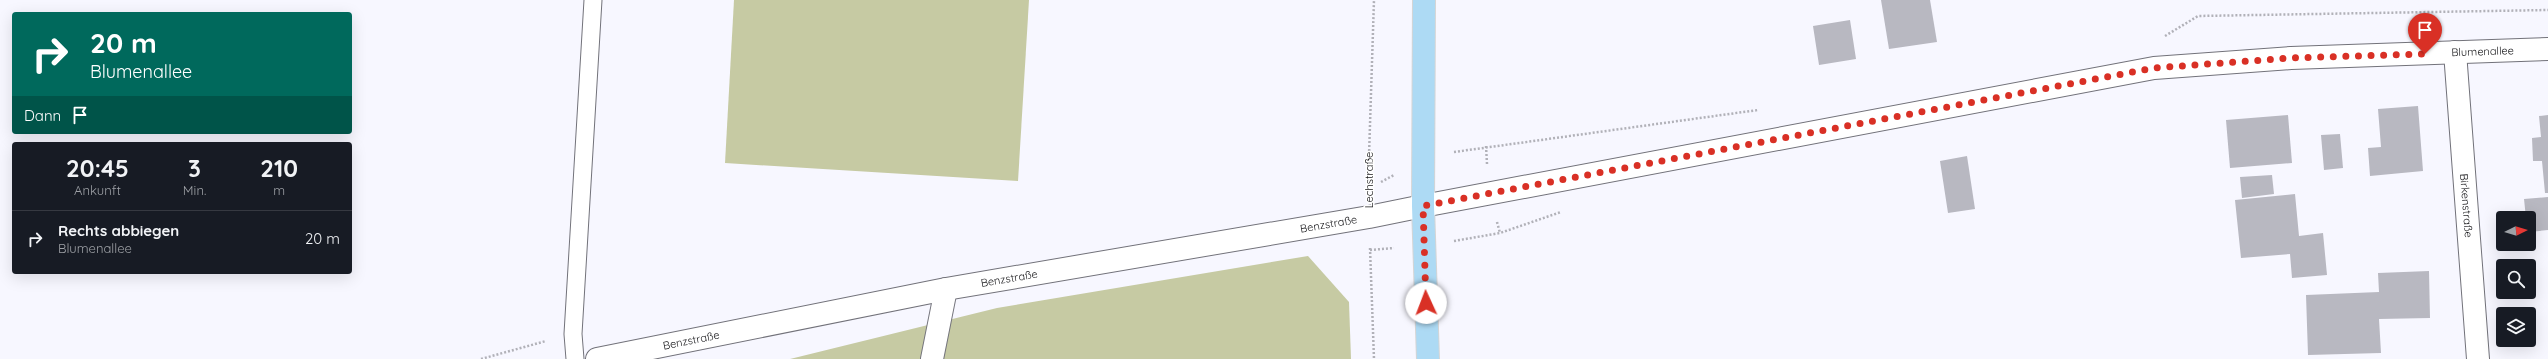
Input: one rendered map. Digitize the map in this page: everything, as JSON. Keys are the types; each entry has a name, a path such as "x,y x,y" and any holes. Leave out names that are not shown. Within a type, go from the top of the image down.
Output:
{"main road":[{"path":"1424,0 1423,206 1428,359"}],"street":[{"name":"Blumenallee","path":"1423,206 2154,68 2291,58 2548,49"},
{"name":"Birkenstraße","path":"2455,52 2478,359"},
{"name":"Benzstraße","path":"597,359 946,289 1369,217 1423,206"},
{"path":"932,359 946,289"}],"lane":[{"path":"575,359 573,334 593,0"}],"path":[{"name":"Lechstraße","path":"1374,0 1369,217 1374,359"},
{"path":"1370,250 1425,246 1500,233 1567,210"}],"green space":[{"path":"734,0 1029,0 1018,181 725,163"},
{"path":"1308,256 1349,302 1351,359 790,359 997,308"}],"building":[{"path":"1881,0 1930,0 1937,42 1889,49"},
{"path":"1850,20 1856,59 1819,65 1813,26"},
{"path":"2418,106 2423,171 2370,176 2368,148 2381,147 2378,109"},
{"path":"2288,115 2292,163 2230,168 2226,120"},
{"path":"2548,115 2548,193 2545,193 2542,161 2533,161 2532,138 2541,137 2539,116"},
{"path":"2340,134 2343,168 2324,170 2321,135"},
{"path":"1967,156 1975,209 1948,213 1940,161"},
{"path":"2272,175 2274,194 2242,198 2240,177"},
{"path":"2295,194 2299,236 2323,233 2327,275 2292,278 2290,254 2241,258 2235,200"},
{"path":"2548,197 2548,230 2536,231 2536,211 2525,211 2524,199"},
{"path":"2429,271 2430,318 2379,319 2381,353 2308,355 2306,295 2379,292 2378,273"}],"route":[{"path":"1426,303 1423,206 2154,68 2291,58 2425,54"}]}
